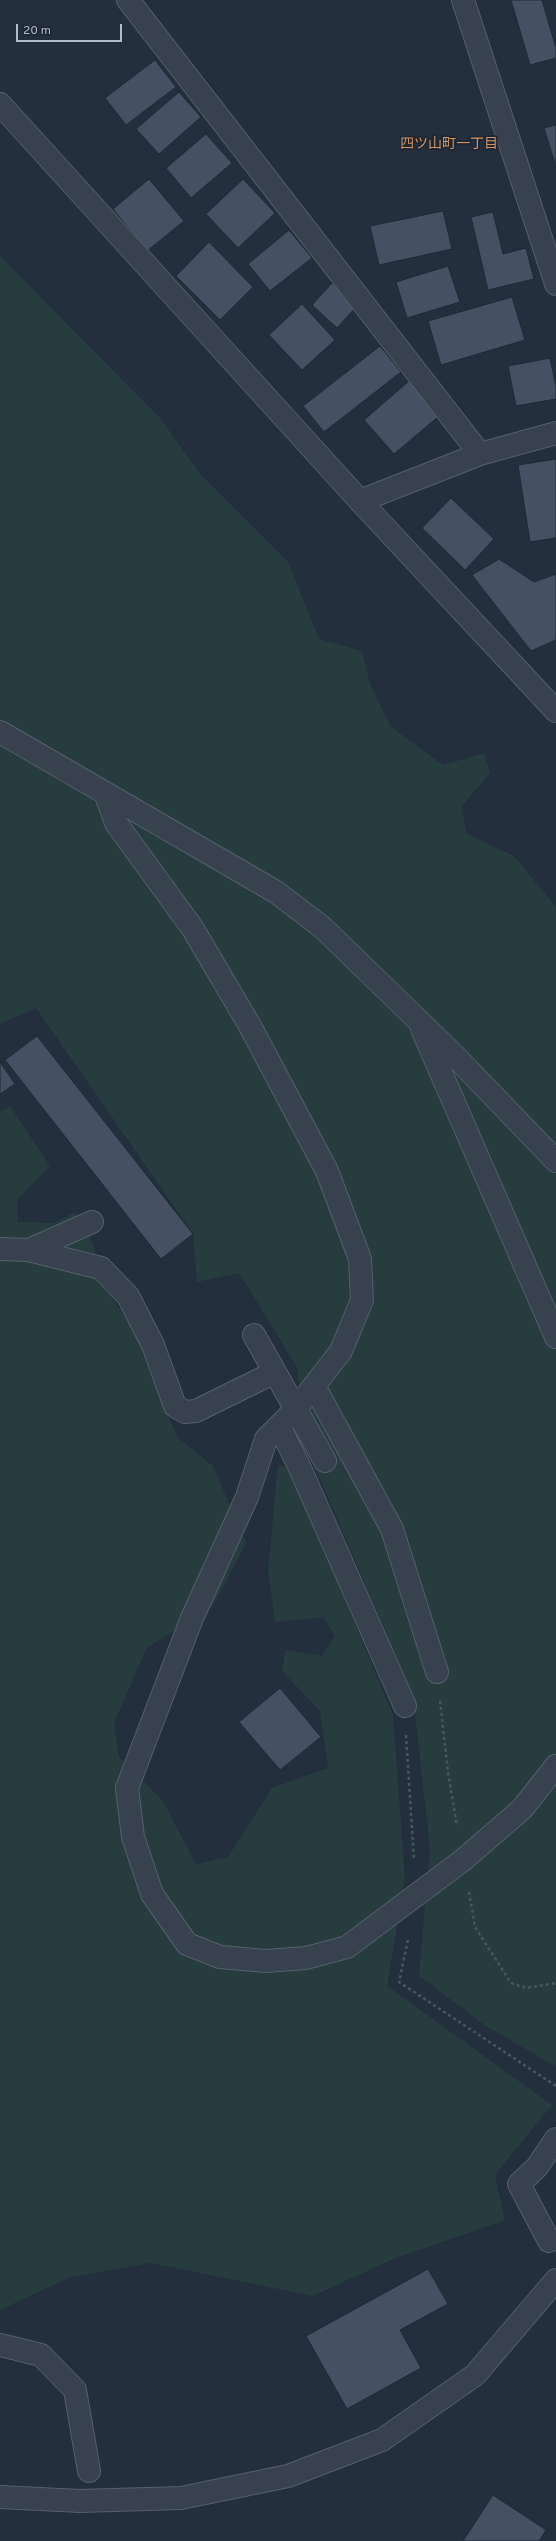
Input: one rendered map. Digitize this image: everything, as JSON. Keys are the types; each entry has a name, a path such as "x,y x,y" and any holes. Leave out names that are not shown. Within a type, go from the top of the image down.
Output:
{"street":[{"path":"128,0 480,454"},
{"path":"463,0 556,284"},
{"path":"0,104 360,500 556,711"},
{"path":"360,500 480,454 556,433"},
{"path":"0,732 106,795 276,892 322,927 417,1019 556,1161"},
{"path":"106,795 116,823 193,930 250,1026 328,1171 360,1259 362,1300 341,1351 296,1409 266,1439 247,1497 192,1618 127,1788 133,1837 152,1894 187,1944 220,1957 266,1961 306,1958 347,1947 463,1860 522,1809 556,1766"},
{"path":"417,1019 556,1337"},
{"path":"29,1250 92,1222"},
{"path":"0,1249 29,1250 101,1268 128,1296 153,1345 175,1406 185,1412 196,1411 275,1372"},
{"path":"254,1335 325,1461"},
{"path":"314,1386 392,1529 437,1672"},
{"path":"279,1426 299,1466 405,1706"},
{"path":"549,2240 519,2184 537,2167 556,2139"},
{"path":"0,2497 80,2501 181,2498 288,2476 382,2440 475,2375 556,2280"},
{"path":"0,2345 41,2356 75,2390 90,2471"}],"path":[{"path":"405,1706 417,1896 399,1982 556,2086"}],"green space":[{"path":"0,256 161,419 201,475 288,562 319,639 362,651 370,684 391,727 443,765 484,753 490,773 461,807 467,834 514,856 556,907 556,2067 483,2024 419,1976 430,1849 413,1695 305,1444 297,1367 239,1273 197,1282 193,1234 36,1008 0,1024"},
{"path":"10,1106 50,1166 17,1200 18,1222 54,1223 75,1212 93,1244 105,1286 134,1331 177,1437 213,1466 246,1543 213,1606 147,1648 114,1723 119,1757 163,1801 196,1864 228,1857 272,1788 328,1768 320,1711 282,1671 285,1650 322,1656 335,1635 323,1617 275,1622 268,1570 278,1465 290,1469 393,1715 405,1877 387,1986 552,2105 495,2175 505,2220 391,2260 313,2296 151,2263 70,2277 0,2310 0,1112"}],"building":[{"path":"511,0 542,0 556,48 556,58 530,65"},
{"path":"155,60 176,87 126,125 105,98"},
{"path":"179,92 201,117 159,154 136,129"},
{"path":"556,125 556,167 544,128"},
{"path":"206,134 232,163 191,198 166,168"},
{"path":"149,179 184,221 147,251 113,209"},
{"path":"243,179 275,213 238,248 206,214"},
{"path":"443,211 452,249 379,265 370,226"},
{"path":"493,212 503,254 526,248 534,279 488,290 471,217"},
{"path":"289,230 312,258 270,291 248,264"},
{"path":"209,242 253,287 220,320 176,276"},
{"path":"448,266 460,302 407,318 396,282"},
{"path":"332,283 357,306 337,328 312,305"},
{"path":"512,297 525,340 441,365 428,321"},
{"path":"302,304 335,340 302,370 269,335"},
{"path":"380,346 401,372 324,432 303,406"},
{"path":"550,358 556,386 556,399 516,406 508,366"},
{"path":"409,381 439,416 394,454 364,420"},
{"path":"556,459 556,538 530,542 518,465"},
{"path":"451,498 494,539 465,570 422,528"},
{"path":"499,559 534,582 556,574 556,640 531,651 472,575"},
{"path":"37,1036 193,1234 161,1259 5,1060"},
{"path":"0,1062 15,1084 0,1094"},
{"path":"280,1688 321,1737 280,1770 239,1722"},
{"path":"428,2269 448,2304 400,2330 421,2368 347,2409 306,2336"},
{"path":"493,2495 546,2530 539,2541 463,2541"}],"district":[{"name":"四ツ山町一丁目","path":"449,145"}]}
